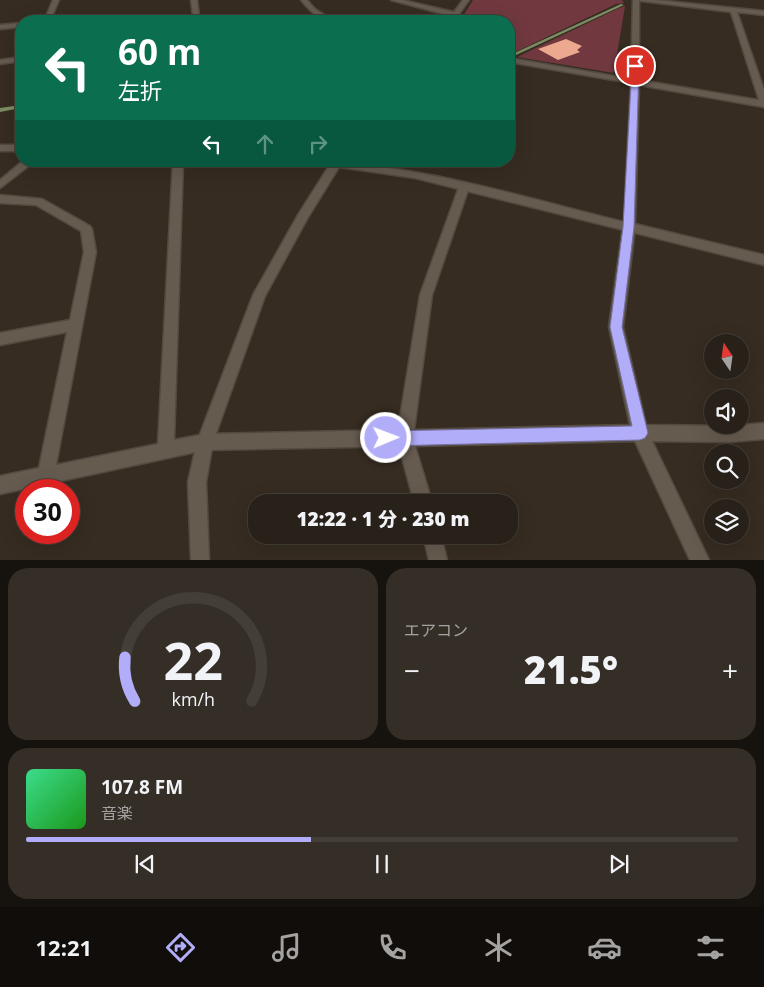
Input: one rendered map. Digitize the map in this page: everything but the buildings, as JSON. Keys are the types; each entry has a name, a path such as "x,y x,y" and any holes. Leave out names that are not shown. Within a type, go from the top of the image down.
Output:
{"street":[{"path":"50,15 56,0"},
{"path":"194,0 196,15"},
{"path":"304,0 313,10 321,15"},
{"path":"394,0 443,15"},
{"path":"455,15 466,0"},
{"path":"700,560 640,433 616,327 629,227 635,82 636,0 734,12 764,13"},
{"path":"515,61 764,104 734,12"},
{"path":"0,27 15,26"},
{"path":"0,62 15,61"},
{"path":"0,148 15,148"},
{"path":"0,185 22,167"},
{"path":"166,450 178,167"},
{"path":"200,560 197,482 205,442 259,294 302,218 344,167"},
{"path":"365,167 416,175 764,260"},
{"path":"421,494 405,438 426,295 464,187"},
{"path":"0,199 38,202 86,229 90,252 46,475"},
{"path":"0,338 77,324"},
{"path":"0,485 205,442 640,433 729,434 764,431"},
{"path":"434,544 438,560"}],"shaded area":[{"path":"473,0 622,0 624,3 616,4 515,52 515,15 464,15"},
{"path":"625,6 614,73 517,57 617,9"}],"waterway":[{"path":"515,54 622,5"},
{"path":"0,110 15,108"}],"route":[{"path":"386,438 640,433 616,327 629,227 635,66"}]}
